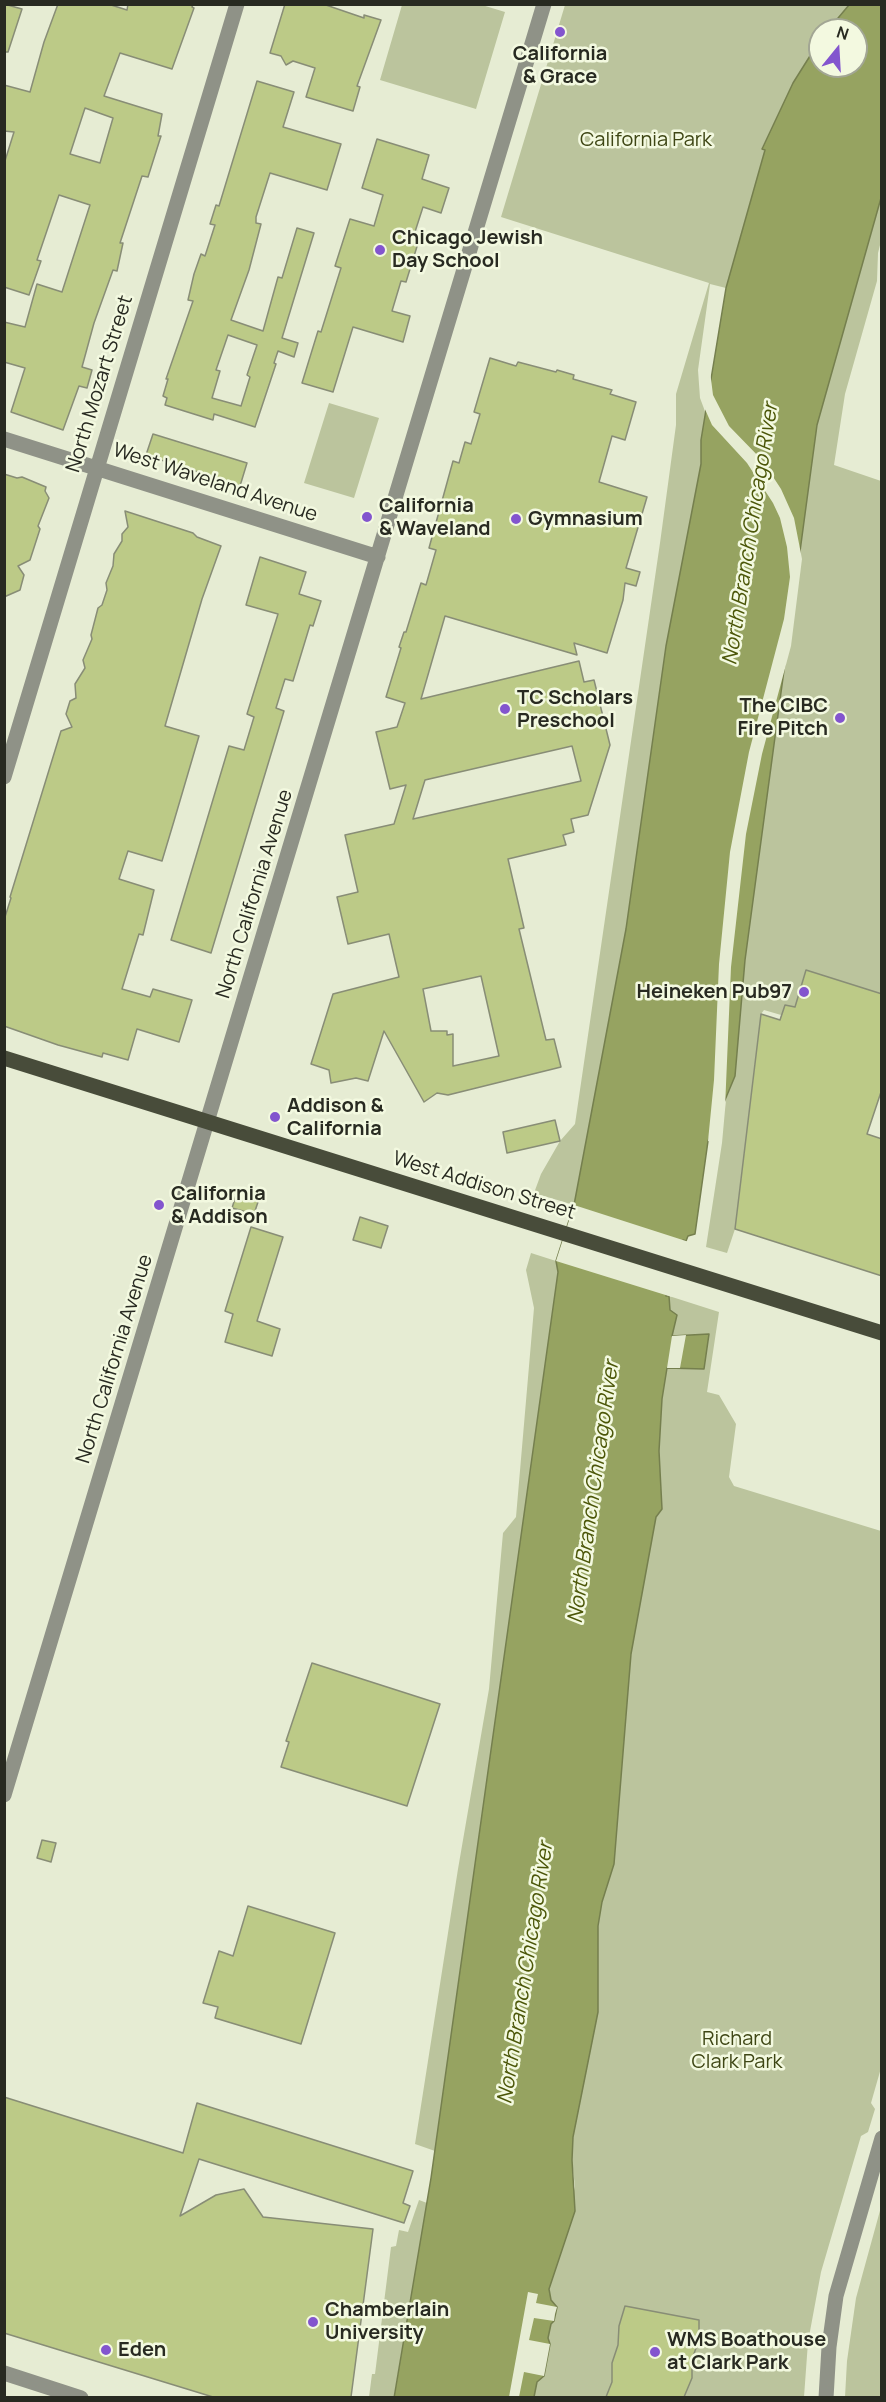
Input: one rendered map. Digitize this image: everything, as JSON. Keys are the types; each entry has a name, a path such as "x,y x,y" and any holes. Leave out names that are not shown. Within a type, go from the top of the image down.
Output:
{"main road":[{"name":"West Addison Street","path":"4,1058 882,1333"}],"street":[{"name":"North Mozart Street","path":"4,777 237,4"},
{"name":"North California Avenue","path":"4,1795 544,4"},
{"name":"West Waveland Avenue","path":"4,439 378,557"},
{"path":"826,2397 829,2347 836,2296 882,2138"},
{"path":"4,2373 81,2397"}],"green space":[{"path":"402,5 482,5 505,12 476,109 380,80"},
{"name":"California Park","path":"565,5 849,5 838,18 808,18 808,59 793,83 762,148 765,150 726,288 710,284 698,370 700,398 706,414 701,440 701,464 666,646 626,929 574,1205 534,1193 541,1174 560,1141 575,1124 660,543 676,425 676,394 709,283 501,217"},
{"name":"The CIBC Fire Pitch","path":"881,198 881,241 877,281 845,394 834,465 881,481 881,1053 780,1020 781,1015 764,1010 761,1014 735,1229 727,1253 706,1247 722,1143 726,1099 735,1076 745,960 817,425"},
{"path":"329,403 379,418 354,498 304,483"},
{"path":"531,1253 556,1261 558,1272 435,2151 415,2144 489,1689 503,1533 516,1517 534,1308 526,1270"},
{"name":"Richard Clark Park","path":"669,1296 719,1312 707,1392 719,1395 736,1424 729,1477 734,1486 881,1531 881,2068 871,2103 875,2109 868,2132 861,2136 821,2272 808,2342 804,2397 534,2398 537,2381 544,2376 550,2344 548,2338 557,2308 551,2301 549,2289 575,2187 572,2160 573,2137 598,2012 598,1926 602,1902 614,1864 631,1654 656,1517 662,1509 659,1451 662,1399 667,1368"},
{"path":"419,2200 427,2203 394,2397 369,2397 372,2374 375,2374 391,2247 396,2246 399,2230 408,2232"},
{"path":"881,2207 881,2397 845,2397 847,2361 856,2298"}],"water":[{"name":"North Branch Chicago River","path":"849,5 881,5 881,198 817,425 745,960 735,1076 708,1141 695,1234 688,1236 686,1241 683,1240 666,1296 669,1296 670,1310 677,1315 672,1336 709,1334 704,1369 667,1368 662,1399 659,1451 662,1509 656,1517 631,1654 614,1864 602,1902 598,1926 598,2012 573,2137 575,2211 549,2289 551,2300 557,2307 548,2338 550,2344 544,2376 537,2382 534,2397 394,2398 431,2178 558,1272 556,1261 574,1205 626,929 666,646 701,464 701,440 726,288 765,150 762,149 793,83 808,59 808,78 868,78 868,18 838,18"}],"pier":[{"path":"724,284 710,371 713,395 729,426 762,460 781,489 794,518 802,559 791,646 762,754 746,834 731,967 725,1108 712,1142 708,1141 714,1080 719,964 730,852 749,752 784,619 790,577 787,547 780,518 773,503 747,463 712,425 704,407"},
{"path":"574,1205 689,1242 685,1244 670,1293 672,1297 556,1261"},
{"path":"686,1335 680,1368 667,1368 672,1336"},
{"path":"528,2292 538,2294 536,2303 557,2307 554,2321 534,2318 529,2340 550,2344 544,2376 524,2372 519,2397 509,2397"}],"building":[{"path":"4,4 22,9 8,52 4,52"},
{"path":"58,4 108,4 127,10 128,4 193,4 194,8 172,69 120,53 104,96 162,114 158,136 161,136 148,177 142,176 120,243 123,243 117,271 113,270 94,323 82,367 92,370 87,388 79,386 63,430 11,412 25,368 4,362 4,322 25,327 37,284 62,292 90,205 59,195 37,260 41,261 29,295 4,287 4,164 14,132 4,131 4,85 30,92 44,42","holes":["85,108 113,118 100,163 70,154"]},
{"path":"285,4 323,4 364,18 364,15 381,20 357,86 360,87 353,111 306,97 315,68 293,61 286,65 281,56 270,53"},
{"path":"257,81 294,92 283,127 341,144 327,190 270,173 256,217 256,223 261,224 249,270 231,320 263,331 278,277 282,278 297,228 314,233 282,338 298,343 294,357 278,351 274,363 276,364 255,427 214,414 213,420 165,405 167,398 163,396 168,379 166,379 193,301 188,300 194,274 201,254 205,256 215,225 210,224 216,205 219,206","holes":["228,335 257,345 247,375 250,377 241,406 212,398 220,371 216,370"]},
{"path":"377,139 429,155 422,179 449,188 441,213 423,207 413,238 419,240 406,282 401,281 392,311 410,316 403,342 353,327 333,392 302,383 341,268 335,266 350,219 374,226 383,195 362,188"},
{"path":"490,358 516,366 518,362 556,372 557,370 574,375 573,379 612,390 610,394 636,402 625,440 612,436 599,482 647,497 626,568 640,572 636,586 625,583 623,600 607,653 574,643 577,655 445,616 421,699 579,661 584,682 594,680 610,745 588,815 571,819 574,832 563,835 566,845 508,859 524,928 519,929 546,1040 554,1039 561,1067 448,1095 437,1093 424,1102 384,1031 368,1081 356,1078 331,1083 329,1070 311,1064 333,994 399,977 389,934 348,944 337,897 358,892 345,835 394,824 406,785 390,789 376,732 397,727 405,703 386,697 404,632 406,632 421,583 426,585 436,550 429,548 453,461 459,463 465,442 471,444 480,414 474,412","holes":["572,746 581,781 413,819 425,780","481,976 499,1056 453,1066 453,1034 447,1035 447,1031 431,1031 423,989"]},
{"path":"153,434 247,463 240,486 146,455"},
{"path":"4,474 17,478 22,477 46,487 45,491 49,498 38,526 40,529 30,560 18,566 24,575 20,590 4,597"},
{"path":"125,511 193,533 197,537 221,546 202,599 165,726 199,736 162,861 128,851 119,879 154,890 143,935 139,934 122,989 150,997 153,989 192,1000 179,1042 137,1029 128,1060 103,1053 102,1057 58,1045 4,1026 4,920 61,731 72,727 66,714 70,701 76,698 75,684 85,668 83,660 92,639 98,608 102,605 107,590 106,583 113,566 114,554 122,541 122,534 128,527"},
{"path":"260,557 306,572 299,594 321,601 313,626 310,625 293,681 285,679 276,708 284,711 211,953 171,940 229,746 244,750 254,717 247,714 278,614 246,605"},
{"path":"806,970 882,994 882,1089 867,1134 882,1139 882,1276 735,1229 761,1014 780,1020 785,1005 795,1007"},
{"path":"555,1120 560,1141 507,1153 503,1132"},
{"path":"238,1189 260,1196 254,1214 232,1208"},
{"path":"360,1217 388,1226 381,1248 353,1240"},
{"path":"251,1227 283,1237 257,1321 280,1329 272,1356 225,1342 233,1314 225,1311"},
{"path":"312,1663 440,1704 407,1806 281,1767 289,1742 286,1741"},
{"path":"42,1840 56,1843 51,1862 37,1858"},
{"path":"248,1906 335,1933 301,2044 215,2018 218,2007 203,2003 219,1951 233,1956"},
{"path":"4,2097 183,2153 197,2103 413,2171 403,2203 410,2206 404,2223 199,2159 180,2216 216,2195 244,2189 263,2217 373,2229 351,2397 213,2397 4,2333"},
{"name":"WMS Boathouse at Clark Park","path":"625,2306 699,2320 699,2340 692,2359 692,2378 684,2397 606,2397 612,2382 612,2363 618,2345 619,2326"}],"place":[{"name":"California & Grace","path":"560,32"},
{"name":"Chicago Jewish Day School","path":"380,250"},
{"name":"California & Waveland","path":"367,517"},
{"name":"Gymnasium","path":"516,519"},
{"name":"TC Scholars Preschool","path":"505,709"},
{"name":"The CIBC Fire Pitch","path":"840,718"},
{"name":"Heineken Pub97","path":"804,992"},
{"name":"Addison & California","path":"275,1117"},
{"name":"California & Addison","path":"159,1205"},
{"name":"Chamberlain University","path":"313,2322"},
{"name":"Eden","path":"106,2350"},
{"name":"WMS Boathouse at Clark Park","path":"655,2352"}]}
